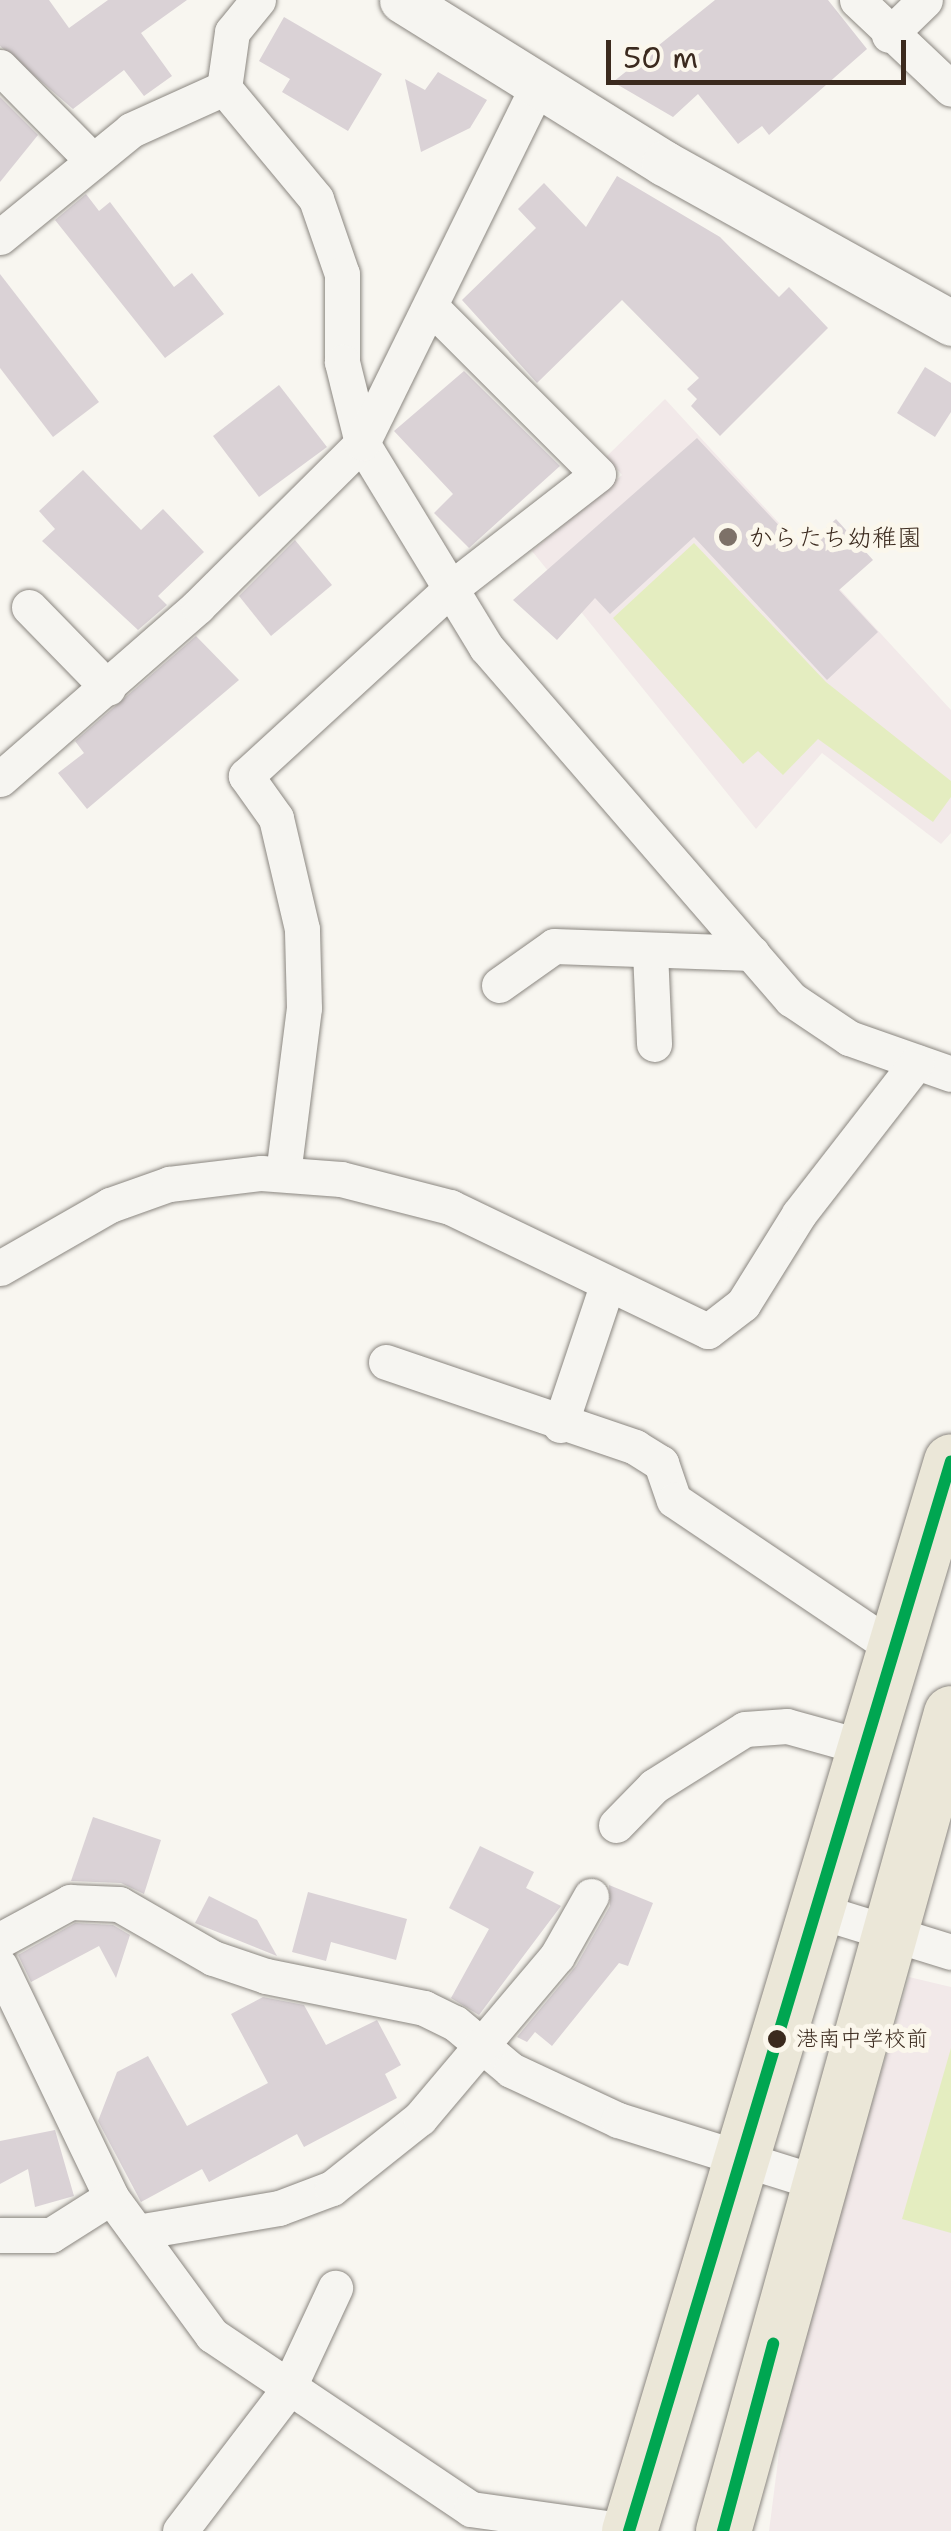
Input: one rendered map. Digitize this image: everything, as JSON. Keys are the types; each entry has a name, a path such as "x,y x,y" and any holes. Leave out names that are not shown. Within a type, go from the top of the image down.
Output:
{"highway":[{"path":"628,2531 736,2156 951,1460"},
{"path":"723,2531 816,2182 951,1714"}],"street":[{"path":"258,0 232,32 224,88 316,199 342,274 342,362 362,442 450,589 545,719 791,999 849,1038 951,1074"},
{"path":"857,0 888,35 951,89"},
{"path":"888,35 925,0"},
{"path":"406,1 664,163 951,323"},
{"path":"0,67 93,161"},
{"path":"0,779 108,688 362,442 432,308 539,83"},
{"path":"0,237 131,130 224,88"},
{"path":"284,1174 304,1008 302,929 276,818 246,776 450,589 598,474 432,308"},
{"path":"29,606 108,688"},
{"path":"499,985 554,946 752,953"},
{"path":"650,952 654,1044"},
{"path":"0,1268 110,1205 169,1184 284,1174 341,1178 450,1207 684,1322 708,1330 724,1326 917,1062"},
{"path":"560,1424 607,1285"},
{"path":"386,1362 660,1463 674,1500 895,1650"},
{"path":"616,1825 654,1786 745,1728 786,1726 862,1746"},
{"path":"137,2232 279,2208 332,2188 420,2118 557,1956 591,1896"},
{"path":"0,1940 38,1915 94,1898 266,1976 424,2008 483,2046 511,2070 618,2120 816,2182"},
{"path":"812,1909 951,1952"},
{"path":"0,1966 112,2197 212,2335 287,2391 471,2509 628,2531"},
{"path":"0,2235 51,2235 112,2197"},
{"path":"180,2531 287,2391 335,2288"}],"shaded area":[{"path":"665,399 951,710 951,833 941,844 822,753 756,829 532,551 622,475 606,457"},
{"path":"909,1977 951,1987 951,2531 769,2531 786,2398"}],"green space":[{"path":"694,543 826,682 951,781 951,797 933,822 818,739 783,775 758,751 743,764 613,618"},
{"path":"951,2048 951,2233 902,2219"}],"building":[{"path":"0,0 49,0 69,28 108,0 187,0 141,33 172,76 144,96 124,70 73,109 0,46"},
{"path":"715,0 828,0 867,49 769,135 762,126 738,144 698,94 673,117 613,82"},
{"path":"284,17 382,74 348,131 282,92 290,79 259,61"},
{"path":"438,72 487,100 470,128 421,152 405,79 425,90"},
{"path":"0,97 38,135 0,182"},
{"path":"617,176 720,237 779,297 789,287 828,328 720,436 691,406 697,399 687,389 699,378 622,300 537,383 462,300 536,228 518,209 544,183 586,227"},
{"path":"86,194 99,211 110,202 174,287 192,273 224,314 165,358 55,220"},
{"path":"0,274 99,402 53,437 0,368"},
{"path":"925,367 951,383 951,412 935,437 897,413"},
{"path":"464,371 560,466 469,548 434,513 453,494 394,431"},
{"path":"279,385 327,447 259,497 213,436"},
{"path":"697,438 802,550 836,519 873,560 839,590 878,632 827,680 694,537 610,614 595,598 557,640 513,600"},
{"path":"83,470 141,530 163,509 204,552 158,596 167,605 138,630 42,541 55,529 39,511"},
{"path":"295,540 332,585 271,636 239,596"},
{"path":"196,636 239,680 87,809 58,773 84,753 75,741"},
{"path":"93,1817 161,1840 144,1894 121,1883 71,1881"},
{"path":"480,1846 534,1872 526,1888 561,1906 479,2015 451,1998 489,1929 449,1908"},
{"path":"609,1885 653,1903 628,1966 619,1963 552,2046 535,2032 527,2042 517,2037 576,1966 610,1906"},
{"path":"308,1892 407,1919 396,1960 331,1942 326,1961 292,1952"},
{"path":"209,1896 257,1920 277,1956 195,1923"},
{"path":"75,1923 113,1925 130,1935 116,1978 99,1946 31,1982 18,1955"},
{"path":"263,1997 304,2005 326,2045 377,2020 401,2065 385,2074 397,2098 304,2147 297,2134 209,2182 202,2169 141,2202 98,2121 117,2072 148,2056 187,2126 268,2083 231,2014"},
{"path":"55,2130 74,2196 35,2207 28,2169 0,2184 0,2141"}],"transit line":[{"path":"629,2531 951,1461"},
{"path":"723,2531 773,2344"}],"place":[{"name":"からたち幼稚園","path":"728,537"},
{"name":"港南中学校前","path":"777,2039"}]}
